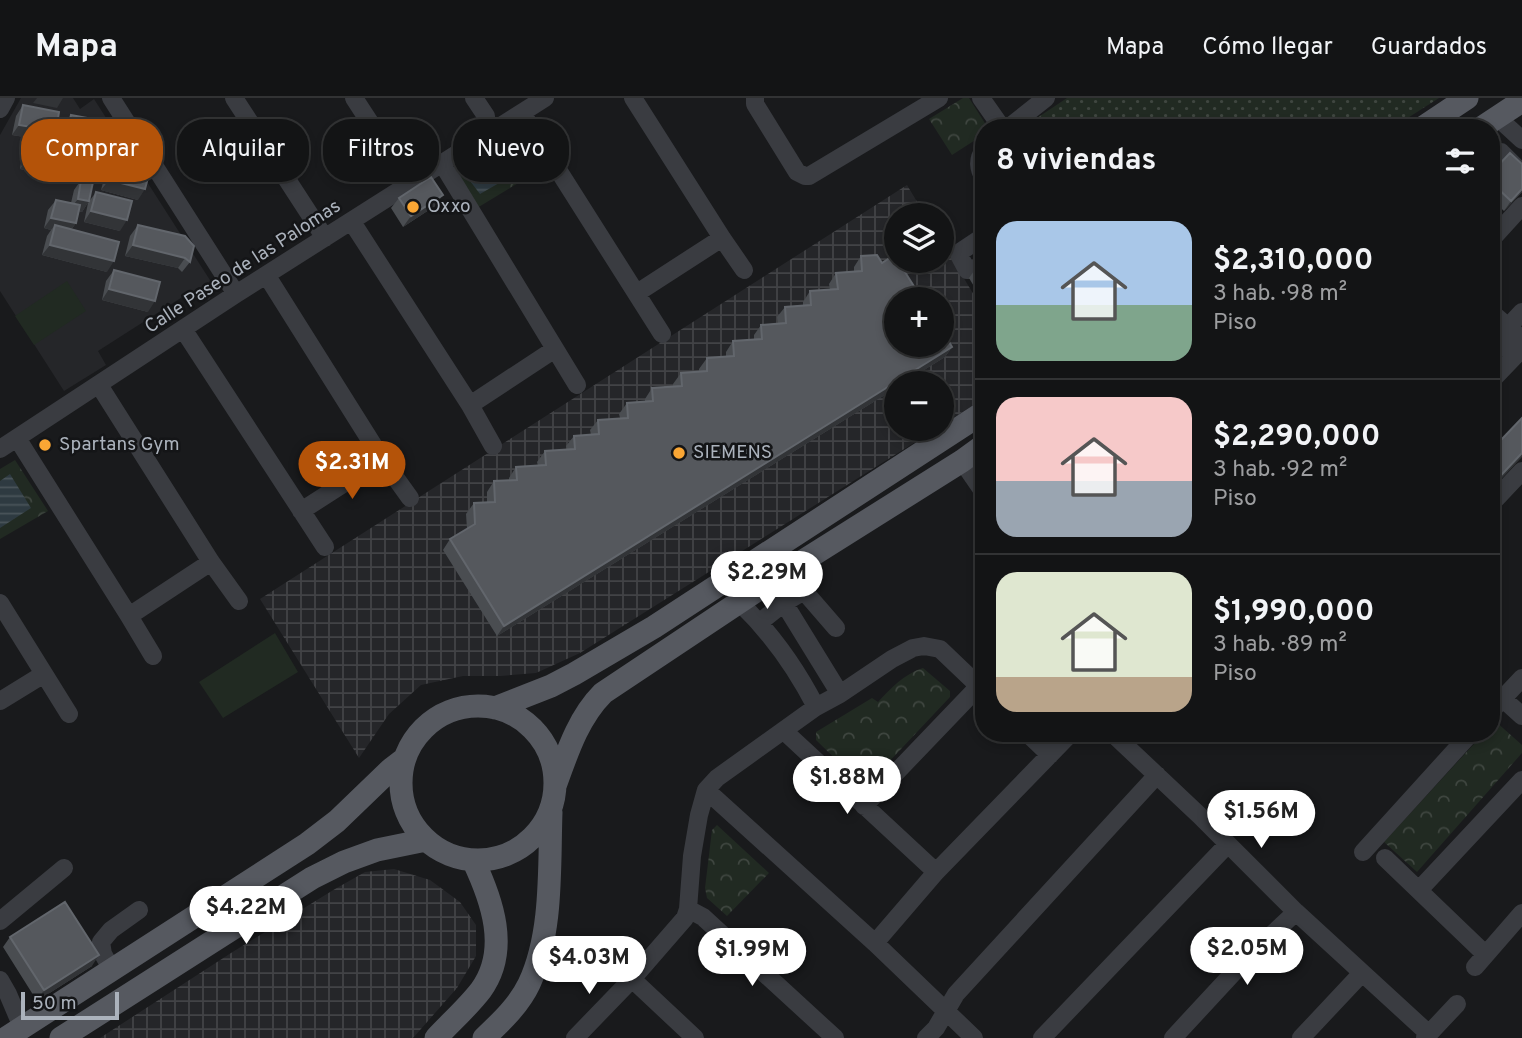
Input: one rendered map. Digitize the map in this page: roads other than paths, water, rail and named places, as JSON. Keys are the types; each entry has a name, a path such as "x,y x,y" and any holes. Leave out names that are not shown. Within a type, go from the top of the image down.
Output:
{"main road":[{"path":"1436,119 1467,98"},
{"path":"1494,119 1522,101"},
{"path":"495,708 562,680 654,627 975,418"},
{"path":"484,1038 518,1002 536,967 545,922 549,880 553,798 554,768 549,751 539,736 527,723 512,713 475,706 439,716 424,727 412,742 404,759 400,781 403,803 412,823 426,840 448,854 473,860 502,856 515,851 537,833 545,822 553,798 570,746 587,713 603,693 768,583 975,452"},
{"path":"14,1033 307,844 337,821 404,759"},
{"path":"61,1038 312,878 377,850 426,840"},
{"path":"436,1038 482,989 491,974 495,956 497,934 492,904 473,860"}],"street":[{"path":"0,109 6,98"},
{"path":"111,98 236,294"},
{"path":"234,98 325,238"},
{"path":"354,98 410,184"},
{"path":"474,98 486,116"},
{"name":"Calle Paseo de las Palomas","path":"0,449 236,294 545,98"},
{"path":"633,98 744,270"},
{"path":"755,98 755,104 797,172 805,176 939,98"},
{"path":"981,98 996,119"},
{"path":"1028,119 1046,98"},
{"path":"522,113 662,334"},
{"path":"1500,127 1520,135 1500,154"},
{"path":"1500,160 1522,173"},
{"path":"442,163 577,385"},
{"path":"1500,226 1522,206"},
{"path":"352,222 470,405 493,446"},
{"path":"637,293 722,238"},
{"path":"975,242 958,255 967,270 975,268"},
{"path":"267,276 382,459 410,498"},
{"path":"1500,333 1522,312"},
{"path":"183,329 325,547"},
{"path":"1500,339 1520,348 1500,371"},
{"path":"470,405 555,349"},
{"path":"99,385 211,562 239,601"},
{"path":"17,438 153,656"},
{"path":"301,511 382,459"},
{"path":"962,461 975,479"},
{"path":"1500,494 1522,471"},
{"path":"129,616 211,562"},
{"path":"789,570 836,628"},
{"path":"768,583 784,603 840,694"},
{"path":"760,622 804,591"},
{"path":"0,603 69,714"},
{"path":"740,603 760,622 804,684 816,707"},
{"path":"575,1038 632,979 685,918 699,815 706,790 717,778 816,707 913,648 925,646 940,649 975,683"},
{"path":"0,701 44,674"},
{"path":"1500,695 1522,678"},
{"path":"864,806 975,695"},
{"path":"1500,702 1522,716"},
{"path":"784,731 936,872"},
{"path":"1036,742 1050,755"},
{"path":"875,943 936,872 1062,742"},
{"path":"1122,742 1427,1036 1457,1004"},
{"path":"1363,852 1463,742"},
{"path":"926,1038 956,994 1157,775"},
{"path":"1419,890 1522,780"},
{"path":"706,790 875,943 974,1038"},
{"path":"1042,1038 1228,844"},
{"path":"1385,858 1419,890 1480,960 1522,913"},
{"path":"0,921 64,868"},
{"path":"688,909 703,917 835,1038"},
{"path":"112,970 103,954 101,942 111,930 139,910"},
{"path":"1173,1038 1249,956 1296,912"},
{"path":"1301,1038 1362,973"},
{"path":"632,979 695,1038"},
{"path":"0,980 8,994 14,1033"}],"place":[{"name":"Oxxo","path":"413,207"},
{"name":"Spartans Gym","path":"45,445"},
{"name":"SIEMENS","path":"679,453"}]}
